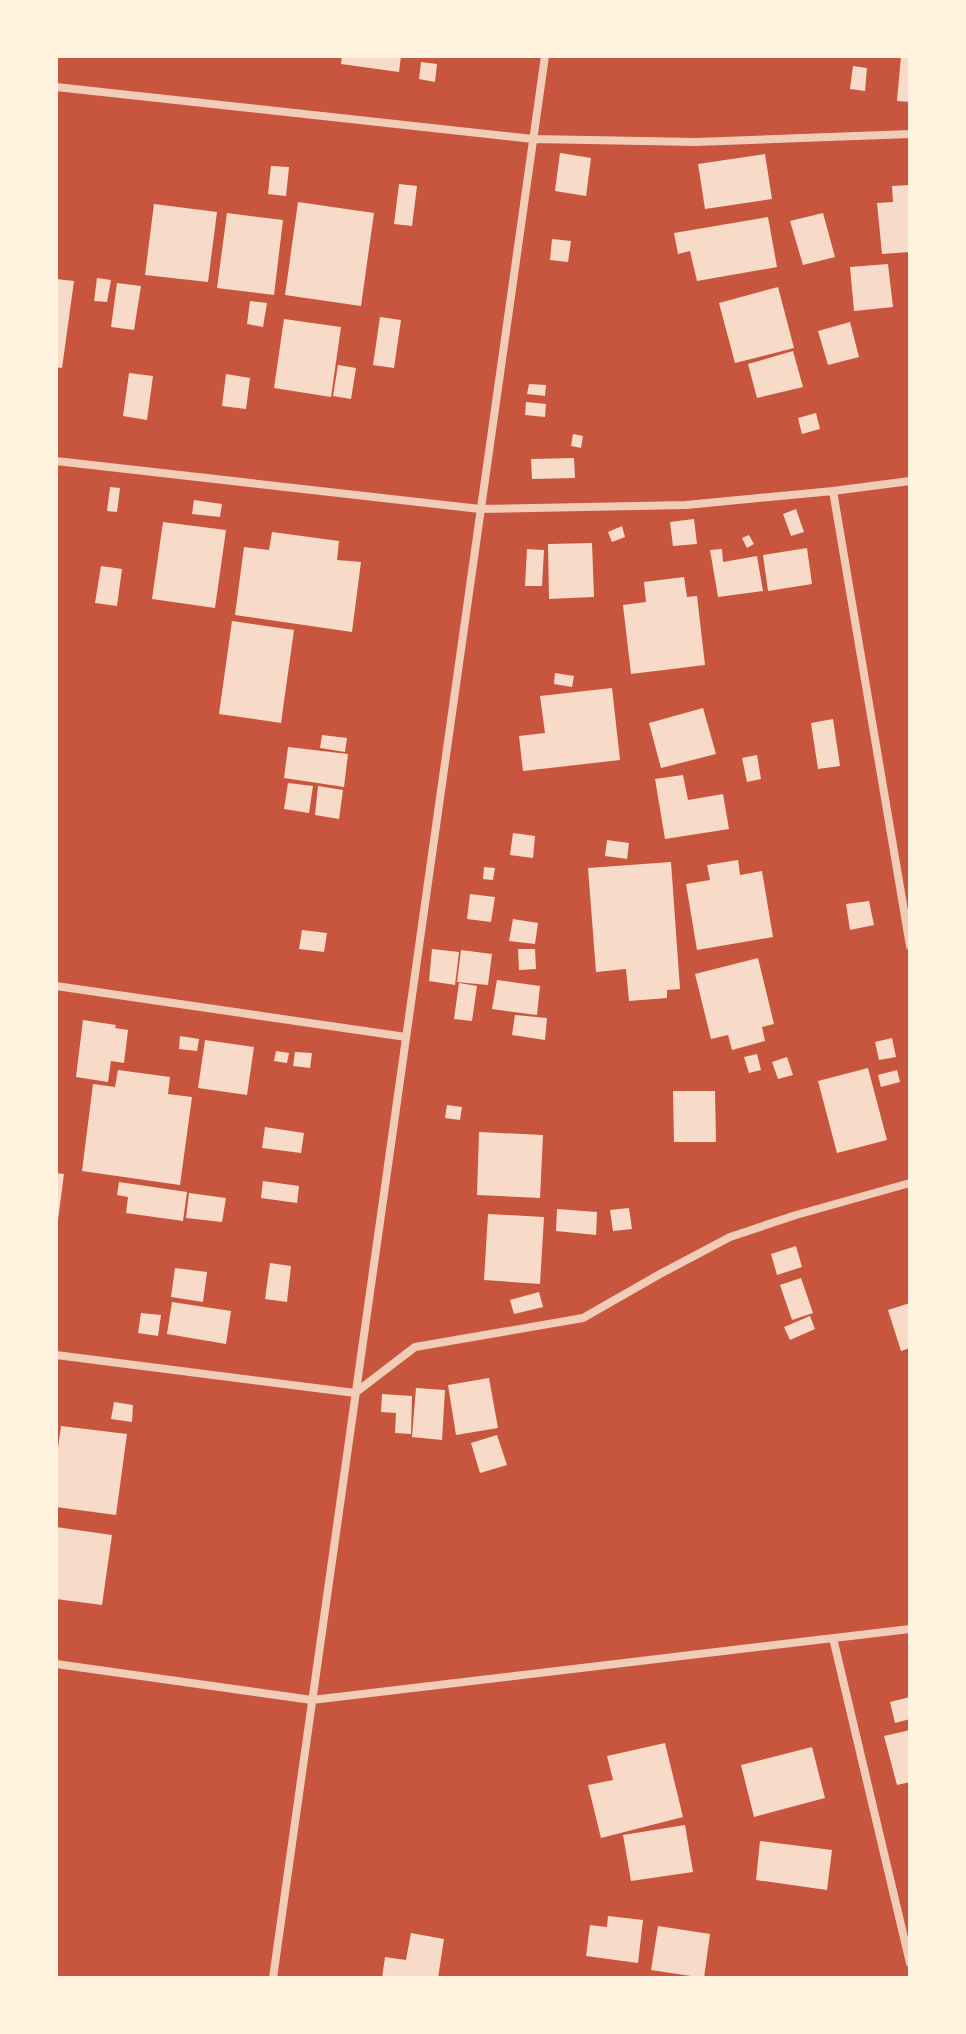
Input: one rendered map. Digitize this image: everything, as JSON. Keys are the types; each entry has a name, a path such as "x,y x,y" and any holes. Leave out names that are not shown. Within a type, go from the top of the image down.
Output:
{"street":[{"path":"273,1978 545,56"},
{"path":"56,87 533,139 696,142 910,134"},
{"path":"56,461 480,509 686,505 910,481"},
{"path":"833,491 910,946"},
{"path":"56,986 406,1037"},
{"path":"56,1355 355,1393 415,1347 583,1318 730,1237 910,1183"},
{"path":"56,1664 312,1700 910,1629"},
{"path":"833,1638 910,1963"}],"building":[{"path":"342,56 401,56 399,72 341,64"},
{"path":"901,56 910,56 910,102 897,101"},
{"path":"421,62 437,64 435,82 419,79"},
{"path":"853,66 867,68 865,91 850,89"},
{"path":"560,153 591,158 586,196 555,191"},
{"path":"765,154 772,199 705,209 698,164"},
{"path":"271,166 289,167 286,196 268,194"},
{"path":"399,184 417,186 412,226 394,224"},
{"path":"910,185 910,252 882,254 877,203 893,202 892,186"},
{"path":"298,202 374,213 361,306 285,295"},
{"path":"154,204 217,212 208,282 145,275"},
{"path":"227,213 283,220 274,295 217,288"},
{"path":"823,213 835,257 803,265 790,221"},
{"path":"768,217 777,267 697,281 690,251 678,254 674,233"},
{"path":"552,239 571,241 568,262 550,260"},
{"path":"888,264 893,307 854,311 850,267"},
{"path":"97,278 111,280 107,302 94,301"},
{"path":"56,279 74,281 62,368 56,367"},
{"path":"117,283 141,286 134,330 111,327"},
{"path":"778,287 794,348 735,363 719,303"},
{"path":"250,301 267,303 263,327 247,324"},
{"path":"380,317 401,320 394,368 373,365"},
{"path":"284,319 341,327 331,397 274,388"},
{"path":"850,322 859,357 828,365 818,331"},
{"path":"793,351 803,387 757,398 748,364"},
{"path":"338,365 356,368 351,399 333,396"},
{"path":"129,373 153,376 147,420 123,416"},
{"path":"226,374 250,378 246,409 222,406"},
{"path":"529,384 546,385 545,396 527,394"},
{"path":"526,402 546,404 545,417 525,415"},
{"path":"816,413 820,429 802,434 798,418"},
{"path":"573,434 583,436 581,448 571,446"},
{"path":"574,458 575,478 532,479 531,459"},
{"path":"110,487 120,488 117,512 107,511"},
{"path":"194,500 222,504 220,517 192,514"},
{"path":"796,509 804,532 791,536 783,514"},
{"path":"694,519 697,544 673,546 670,522"},
{"path":"163,522 226,530 215,608 152,599"},
{"path":"622,526 625,537 612,542 608,532"},
{"path":"272,532 339,541 337,560 361,562 352,632 235,615 244,547 269,550"},
{"path":"749,535 754,544 747,548 742,538"},
{"path":"592,543 594,597 549,599 548,544"},
{"path":"807,548 812,584 768,591 763,555"},
{"path":"527,549 544,550 542,586 525,586"},
{"path":"722,549 723,562 757,556 763,591 718,597 710,550"},
{"path":"101,566 122,569 117,606 95,603"},
{"path":"684,577 687,597 697,596 705,665 631,674 623,605 646,602 644,582"},
{"path":"232,621 294,630 281,723 219,714"},
{"path":"555,673 574,676 572,687 554,684"},
{"path":"612,688 620,760 523,771 519,736 545,733 540,696"},
{"path":"703,708 716,754 661,768 649,723"},
{"path":"833,719 840,766 818,769 811,723"},
{"path":"322,735 347,738 345,752 320,748"},
{"path":"288,747 348,754 344,787 284,778"},
{"path":"757,755 761,779 747,782 742,758"},
{"path":"683,775 688,800 723,794 729,829 665,839 655,779"},
{"path":"288,783 313,786 309,813 284,809"},
{"path":"318,786 343,790 339,819 315,815"},
{"path":"513,833 535,836 533,858 510,855"},
{"path":"607,840 629,843 627,859 605,856"},
{"path":"738,860 740,875 762,871 773,937 697,950 686,884 710,880 707,865"},
{"path":"671,862 680,989 667,990 667,998 629,1001 626,969 596,972 588,868"},
{"path":"484,867 495,868 493,880 483,879"},
{"path":"470,894 495,897 491,922 467,919"},
{"path":"869,901 874,925 850,930 846,904"},
{"path":"513,919 538,923 535,944 509,941"},
{"path":"302,930 327,933 324,952 299,949"},
{"path":"432,949 459,952 455,985 429,981"},
{"path":"518,949 535,949 536,969 519,970"},
{"path":"461,950 492,954 488,985 457,982"},
{"path":"758,958 774,1024 762,1027 765,1041 732,1050 728,1035 711,1039 695,974"},
{"path":"497,980 540,986 537,1015 492,1009"},
{"path":"459,983 477,986 472,1021 454,1019"},
{"path":"515,1015 547,1018 545,1040 512,1035"},
{"path":"83,1020 128,1030 124,1063 111,1061 108,1082 76,1077"},
{"path":"180,1036 199,1039 197,1051 179,1049"},
{"path":"892,1038 896,1057 879,1060 875,1042"},
{"path":"205,1040 254,1047 247,1095 198,1088"},
{"path":"276,1051 289,1053 287,1063 274,1061"},
{"path":"295,1052 312,1053 310,1068 293,1066"},
{"path":"757,1054 761,1070 749,1073 744,1057"},
{"path":"787,1057 793,1075 778,1079 772,1062"},
{"path":"868,1068 887,1140 837,1153 818,1081"},
{"path":"118,1070 170,1077 168,1094 192,1097 180,1185 82,1171 93,1084 115,1087"},
{"path":"897,1070 900,1082 881,1087 878,1075"},
{"path":"673,1091 715,1091 716,1142 674,1142"},
{"path":"447,1105 462,1107 460,1120 445,1118"},
{"path":"265,1127 304,1133 301,1153 262,1148"},
{"path":"479,1132 543,1135 540,1198 477,1195"},
{"path":"56,1173 64,1174 58,1220 56,1220"},
{"path":"263,1181 299,1186 297,1203 261,1198"},
{"path":"119,1182 187,1192 183,1221 126,1213 128,1197 117,1195"},
{"path":"189,1193 226,1198 222,1222 186,1218"},
{"path":"629,1208 632,1229 613,1231 610,1210"},
{"path":"557,1209 597,1212 596,1235 556,1231"},
{"path":"488,1214 544,1217 540,1284 484,1280"},
{"path":"796,1246 802,1267 777,1275 771,1254"},
{"path":"270,1263 291,1266 287,1302 265,1299"},
{"path":"175,1268 207,1272 203,1302 171,1297"},
{"path":"801,1278 813,1313 792,1320 780,1285"},
{"path":"539,1292 543,1307 514,1314 510,1300"},
{"path":"172,1302 231,1311 226,1344 167,1334"},
{"path":"910,1303 910,1348 901,1351 888,1310"},
{"path":"141,1313 161,1315 158,1336 138,1333"},
{"path":"810,1316 815,1329 790,1340 784,1327"},
{"path":"489,1378 498,1428 456,1435 448,1385"},
{"path":"416,1388 445,1390 442,1440 412,1437"},
{"path":"382,1394 412,1396 411,1434 395,1433 396,1413 381,1412"},
{"path":"114,1402 133,1405 132,1422 111,1419"},
{"path":"61,1426 127,1434 116,1515 56,1507 56,1463"},
{"path":"497,1435 507,1465 480,1473 471,1443"},
{"path":"56,1527 112,1535 102,1605 56,1599"},
{"path":"910,1697 910,1719 895,1723 890,1702"},
{"path":"910,1730 910,1782 897,1785 884,1736"},
{"path":"665,1743 683,1817 601,1838 588,1785 613,1780 607,1756"},
{"path":"812,1747 825,1798 754,1817 741,1765"},
{"path":"685,1825 693,1872 631,1881 623,1835"},
{"path":"760,1841 832,1850 827,1890 756,1880"},
{"path":"608,1916 643,1920 638,1963 586,1956 590,1925 607,1927"},
{"path":"658,1926 710,1934 704,1978 651,1970"},
{"path":"411,1933 444,1939 438,1978 382,1978 385,1957 406,1960"}]}
